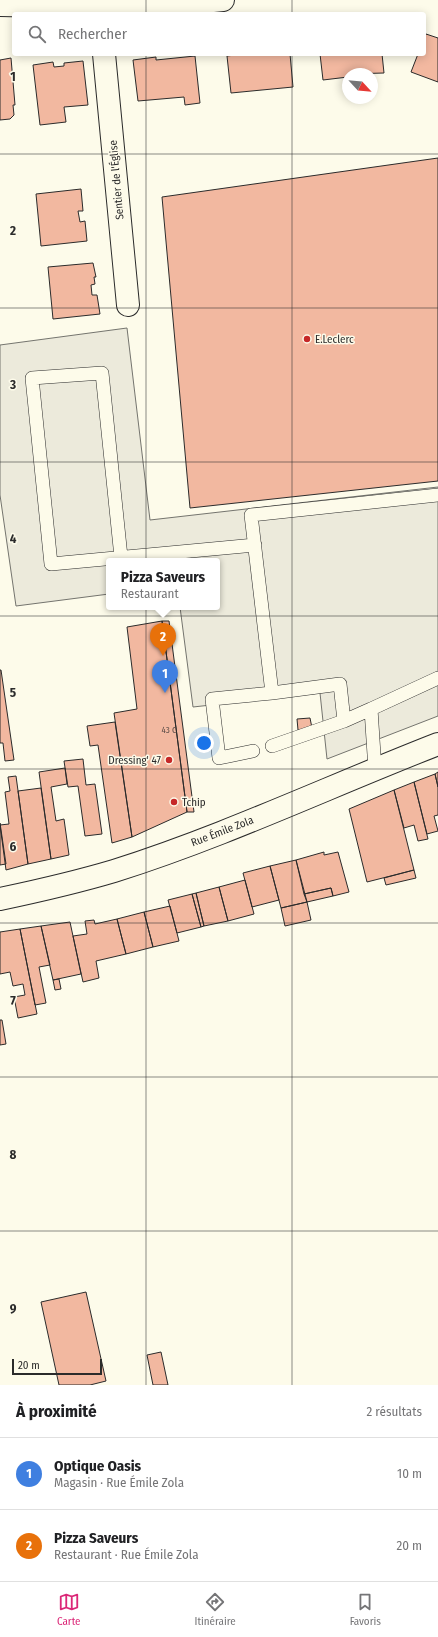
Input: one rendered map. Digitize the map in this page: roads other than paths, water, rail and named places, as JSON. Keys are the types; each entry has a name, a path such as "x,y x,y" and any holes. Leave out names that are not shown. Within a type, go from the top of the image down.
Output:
{"street":[{"path":"0,5 142,8 223,0"},
{"name":"Sentier de l'Église","path":"104,56 128,305"},
{"name":"Rue Émile Zola","path":"0,899 77,882 144,861 438,744"}],"lane":[{"path":"106,558 51,564 32,378 102,373 121,557"},
{"path":"272,693 251,515 438,495"},
{"path":"111,558 255,545"},
{"path":"272,746 344,721 438,678"},
{"path":"253,751 219,758 212,699 340,684 344,721"},
{"path":"371,709 375,770"}],"place":[{"name":"E.Leclerc","path":"307,339"},
{"name":"Pizza Saveurs","path":"163,656"},
{"name":"Optique Oasis","path":"165,693"},
{"name":"Dressing' 47","path":"169,760"},
{"name":"Tchip","path":"174,802"}]}
